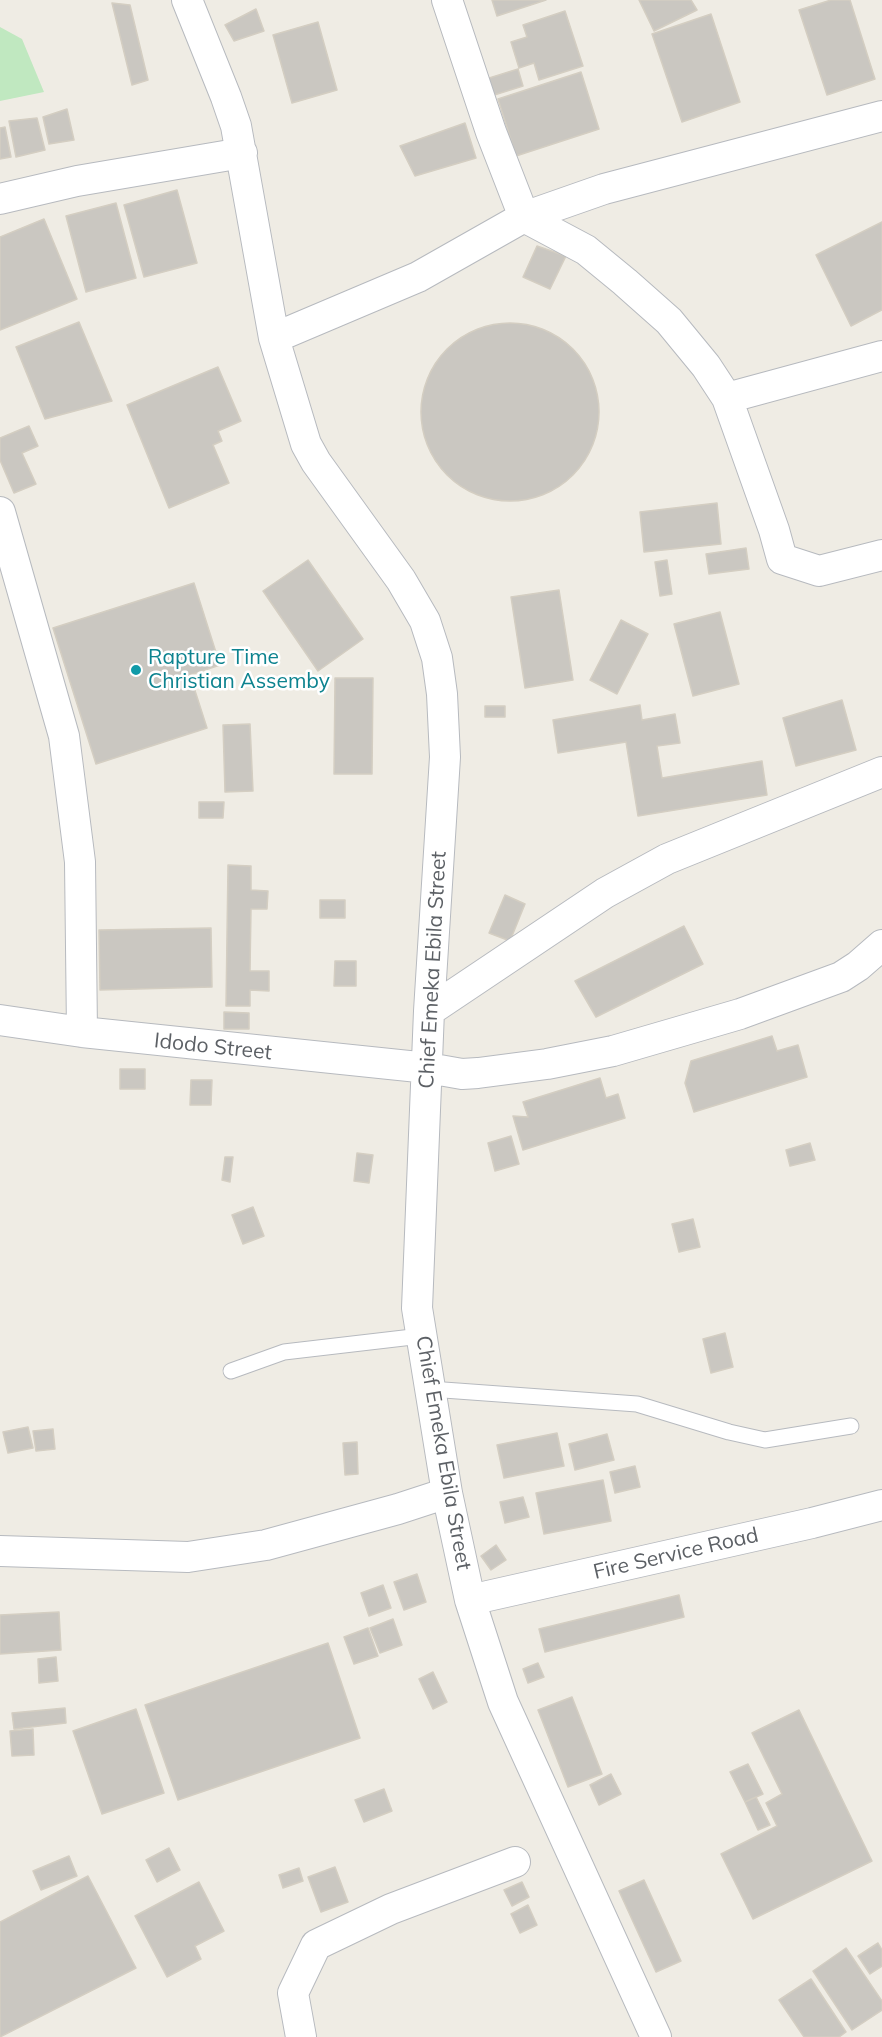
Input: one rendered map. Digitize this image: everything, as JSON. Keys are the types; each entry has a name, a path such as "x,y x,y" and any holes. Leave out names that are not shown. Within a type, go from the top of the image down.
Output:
{"street":[{"name":"Chief Emeka Ebila Street","path":"187,0 226,97 242,153 254,234 274,338 306,444 316,462 412,598 426,621 437,658 442,694 445,757 429,1011 417,1308 421,1336 447,1493 470,1600 503,1702 656,2037"},
{"path":"447,0 491,132 524,217 586,250 669,321 706,366 727,398 774,530 782,559 819,571 882,555"},
{"path":"274,338 418,277 524,217 604,189 882,116"},
{"path":"0,199 76,181 242,153"},
{"path":"727,398 882,356"},
{"path":"0,512 64,736 80,862 82,1032"},
{"path":"429,1011 606,893 667,859 882,772"},
{"name":"Idodo Street","path":"0,1020 82,1032 428,1068 462,1074 478,1073 547,1064 612,1051 740,1014 841,977 882,945"},
{"path":"0,1551 189,1557 266,1545 399,1509 447,1493"},
{"name":"Fire Service Road","path":"470,1600 882,1506"},
{"path":"301,2037 293,1993 316,1945 391,1909 515,1862"}],"lane":[{"path":"231,1371 284,1352 421,1336"},
{"path":"430,1389 637,1404 729,1432 765,1440 851,1426"}],"green space":[{"path":"0,27 22,39 44,92 0,101"}],"building":[{"path":"492,0 546,0 497,16"},
{"path":"639,0 691,0 697,10 654,31"},
{"path":"831,0 850,0 875,79 827,95 799,10"},
{"path":"112,3 130,5 148,80 132,85"},
{"path":"256,9 264,31 234,41 225,25"},
{"path":"565,11 583,66 539,80 534,63 519,68 511,42 527,37 523,25"},
{"path":"711,14 740,102 682,122 652,34"},
{"path":"318,22 337,90 292,103 273,35"},
{"path":"518,69 523,86 491,96 486,79"},
{"path":"581,72 599,129 516,156 498,99"},
{"path":"67,109 74,140 49,144 43,117"},
{"path":"37,118 45,150 16,157 9,121"},
{"path":"465,123 476,158 415,176 400,146"},
{"path":"5,127 11,157 0,159 0,128"},
{"path":"177,190 197,263 144,277 124,205"},
{"path":"116,203 136,278 86,292 66,216"},
{"path":"44,219 77,299 0,330 0,237"},
{"path":"882,222 882,310 851,326 816,255"},
{"path":"537,246 566,256 550,289 523,277"},
{"path":"79,322 112,401 45,419 16,347"},
{"path":"510,323 544,330 560,338 573,349 584,362 592,378 599,412 592,446 584,462 573,475 560,486 544,494 510,501 476,494 460,486 447,475 436,462 428,446 421,412 428,378 436,362 447,349 460,338 476,330"},
{"path":"218,367 241,421 218,431 222,441 213,445 229,483 169,508 127,405"},
{"path":"29,426 38,446 22,453 36,484 14,493 0,460 0,438"},
{"path":"717,503 721,544 644,552 640,512"},
{"path":"746,548 749,569 709,574 706,554"},
{"path":"308,560 363,639 318,671 263,591"},
{"path":"667,560 672,594 660,596 655,562"},
{"name":"Rapture Time Christian Assemby","path":"194,583 220,665 190,675 207,728 96,764 53,628"},
{"path":"559,590 573,680 525,688 511,597"},
{"path":"720,612 739,684 693,696 674,624"},
{"path":"621,620 648,634 617,694 590,680"},
{"path":"335,678 373,678 372,774 334,774"},
{"path":"842,700 856,750 796,766 783,718"},
{"path":"640,705 642,720 675,714 680,743 657,746 662,778 762,761 767,795 638,816 626,742 558,753 553,720"},
{"path":"485,706 505,706 505,717 485,717"},
{"path":"250,724 253,791 225,792 223,725"},
{"path":"199,802 224,802 223,818 199,818"},
{"path":"228,865 251,866 251,890 268,891 267,909 251,909 250,971 269,971 269,991 250,990 250,1006 226,1006"},
{"path":"505,895 525,904 510,941 489,933"},
{"path":"320,900 345,900 345,918 320,918"},
{"path":"684,926 703,964 596,1017 575,981"},
{"path":"211,928 212,987 100,990 99,930"},
{"path":"335,961 356,961 356,986 334,986"},
{"path":"224,1012 249,1013 249,1029 224,1029"},
{"path":"772,1036 777,1051 798,1045 807,1077 694,1112 685,1083 691,1061"},
{"path":"120,1069 145,1069 145,1089 120,1089"},
{"path":"600,1078 606,1098 618,1094 625,1118 523,1150 513,1116 528,1117 523,1102"},
{"path":"191,1080 212,1080 211,1105 190,1105"},
{"path":"511,1136 519,1164 495,1171 488,1143"},
{"path":"810,1143 815,1160 790,1166 786,1150"},
{"path":"357,1153 373,1155 369,1183 354,1181"},
{"path":"225,1157 233,1157 230,1182 222,1180"},
{"path":"253,1207 264,1236 243,1244 232,1215"},
{"path":"693,1219 700,1247 679,1252 672,1224"},
{"path":"725,1333 733,1367 711,1373 703,1339"},
{"path":"28,1427 33,1448 8,1453 3,1432"},
{"path":"53,1429 55,1449 36,1451 33,1431"},
{"path":"557,1433 564,1466 504,1478 497,1445"},
{"path":"607,1434 614,1460 575,1470 569,1444"},
{"path":"357,1442 358,1474 345,1475 343,1443"},
{"path":"635,1466 640,1487 615,1493 610,1472"},
{"path":"603,1480 611,1521 544,1534 536,1493"},
{"path":"523,1497 529,1517 505,1523 500,1502"},
{"path":"496,1545 506,1560 491,1570 481,1556"},
{"path":"417,1574 426,1602 404,1610 394,1582"},
{"path":"383,1585 391,1608 369,1616 361,1593"},
{"path":"679,1595 684,1617 545,1652 539,1629"},
{"path":"59,1612 61,1650 0,1654 0,1615"},
{"path":"393,1619 402,1645 380,1653 370,1628"},
{"path":"368,1628 378,1656 354,1664 344,1637"},
{"path":"328,1643 360,1738 178,1800 145,1705"},
{"path":"56,1657 58,1681 39,1683 38,1659"},
{"path":"538,1663 544,1677 528,1683 523,1669"},
{"path":"433,1672 447,1702 433,1709 419,1679"},
{"path":"572,1697 602,1774 568,1787 538,1710"},
{"path":"65,1708 66,1723 14,1729 12,1713"},
{"path":"136,1709 164,1793 102,1814 73,1731"},
{"path":"799,1710 872,1861 753,1919 721,1854 777,1826 766,1803 782,1794 752,1733"},
{"path":"33,1729 34,1755 12,1756 10,1731"},
{"path":"748,1764 763,1794 745,1802 730,1772"},
{"path":"611,1774 621,1794 599,1805 590,1785"},
{"path":"384,1789 392,1811 364,1822 355,1800"},
{"path":"756,1797 770,1825 758,1830 745,1802"},
{"path":"169,1848 180,1870 157,1882 146,1860"},
{"path":"69,1856 77,1876 41,1890 33,1871"},
{"path":"335,1867 348,1902 321,1912 308,1877"},
{"path":"299,1868 303,1881 283,1888 279,1875"},
{"path":"88,1876 136,1968 0,2037 0,1922"},
{"path":"644,1880 681,1961 656,1972 619,1891"},
{"path":"199,1882 224,1931 195,1946 201,1959 167,1977 135,1916"},
{"path":"522,1882 529,1897 512,1906 504,1890"},
{"path":"528,1905 537,1925 520,1933 511,1914"},
{"path":"878,1943 882,1950 882,1966 870,1974 858,1956"},
{"path":"846,1948 882,2001 882,2010 852,2030 813,1971"},
{"path":"811,1979 846,2032 839,2037 804,2037 779,2000"}],"place":[{"name":"Rapture Time Christian Assemby","path":"136,670"}]}
